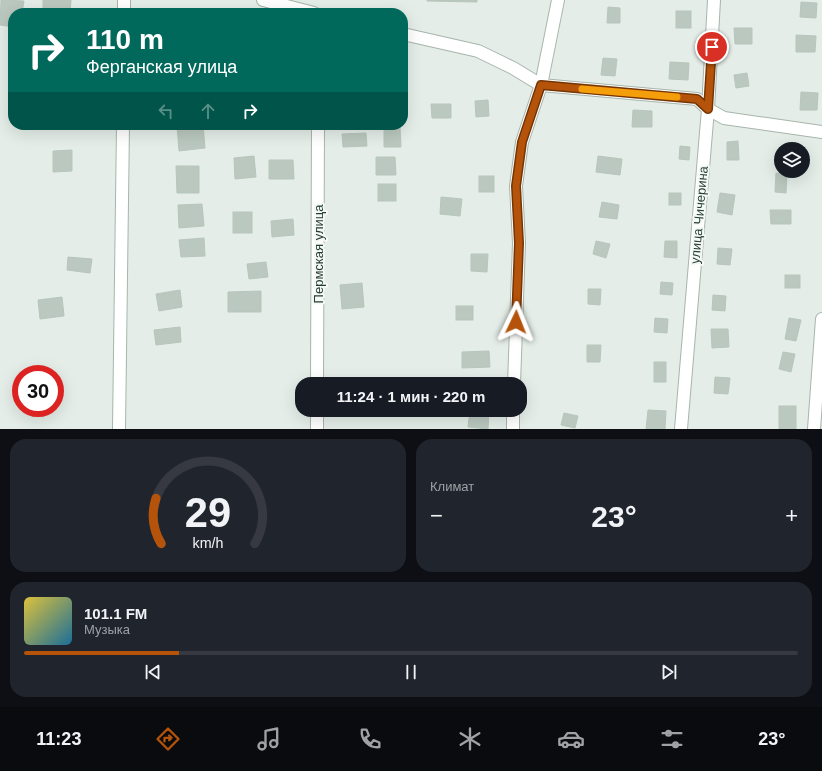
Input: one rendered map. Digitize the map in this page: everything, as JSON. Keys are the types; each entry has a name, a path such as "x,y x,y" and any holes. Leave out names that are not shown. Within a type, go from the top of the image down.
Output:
{"street":[{"path":"263,0 294,8"},
{"path":"514,377 519,243 516,186 522,142 541,85 558,0"},
{"name":"улица Чичерина","path":"681,429 708,109 714,0"},
{"path":"408,35 478,51 513,68 541,85 697,99 708,109 724,118 822,132"},
{"path":"119,429 123,130"},
{"name":"Пермская улица","path":"317,377 318,130"},
{"path":"814,429 822,319"},
{"path":"317,417 317,429"},
{"path":"513,417 513,429"}],"building":[{"path":"1,0 24,1 23,8 8,8 8,26 0,25"},
{"path":"43,0 71,0 70,8 43,8"},
{"path":"477,0 477,2 427,1"},
{"path":"801,2 817,3 816,18 800,17"},
{"path":"608,7 620,8 620,23 607,23"},
{"path":"676,11 691,11 691,28 676,28"},
{"path":"734,28 752,28 752,44 735,44"},
{"path":"796,35 816,36 815,52 796,52"},
{"path":"603,58 617,59 615,76 601,75"},
{"path":"670,62 689,63 688,80 669,79"},
{"path":"747,73 749,86 736,88 734,75"},
{"path":"801,92 818,93 817,110 800,110"},
{"path":"488,100 489,116 476,117 475,101"},
{"path":"431,104 451,104 451,118 432,118"},
{"path":"633,110 652,111 652,127 632,127"},
{"path":"177,130 203,130 205,148 179,151"},
{"path":"384,130 400,130 401,147 384,147"},
{"path":"366,133 367,146 343,147 342,134"},
{"path":"738,141 739,160 727,160 727,142"},
{"path":"680,146 690,147 689,160 679,159"},
{"path":"72,150 72,171 53,172 53,151"},
{"path":"254,156 256,177 235,179 234,158"},
{"path":"598,156 622,159 620,175 596,172"},
{"path":"376,157 395,157 396,175 376,175"},
{"path":"269,160 293,160 294,179 269,179"},
{"path":"176,166 199,166 199,193 177,193"},
{"path":"479,176 494,176 494,192 479,192"},
{"path":"776,178 787,178 786,193 775,192"},
{"path":"378,184 396,184 396,201 378,201"},
{"path":"669,193 681,193 681,205 669,205"},
{"path":"720,193 735,195 732,215 717,212"},
{"path":"441,197 462,199 460,216 440,214"},
{"path":"602,202 619,205 617,219 599,217"},
{"path":"202,204 204,226 179,228 178,205"},
{"path":"770,210 791,210 791,224 771,224"},
{"path":"233,212 252,212 252,233 233,233"},
{"path":"293,219 294,235 272,237 271,221"},
{"path":"204,238 205,256 181,257 179,240"},
{"path":"596,241 610,244 606,258 593,254"},
{"path":"665,241 677,241 677,258 664,257"},
{"path":"718,248 732,249 730,265 717,264"},
{"path":"471,254 488,254 487,272 471,271"},
{"path":"68,257 92,259 90,273 67,270"},
{"path":"266,262 268,277 249,279 247,264"},
{"path":"785,275 800,275 800,288 785,288"},
{"path":"661,282 673,283 672,295 660,294"},
{"path":"362,283 364,307 342,309 340,285"},
{"path":"588,289 601,289 600,305 588,304"},
{"path":"180,290 182,307 159,311 156,294"},
{"path":"261,291 261,312 228,312 228,292"},
{"path":"713,295 726,296 725,311 712,310"},
{"path":"62,297 64,316 40,319 38,300"},
{"path":"456,306 473,306 473,320 456,320"},
{"path":"655,318 668,319 667,333 654,332"},
{"path":"789,318 801,320 796,341 785,339"},
{"path":"180,327 181,342 156,345 154,330"},
{"path":"711,329 728,329 729,347 712,348"},
{"path":"587,345 601,345 600,362 587,362"},
{"path":"489,351 490,367 462,368 462,352"},
{"path":"783,352 795,354 791,372 779,369"},
{"path":"654,362 666,362 666,382 654,382"},
{"path":"715,377 730,378 728,394 714,393"},
{"path":"779,406 796,406 796,429 779,429"},
{"path":"648,410 666,411 665,429 646,429"},
{"path":"564,413 578,416 575,428 561,425"},
{"path":"469,417 489,417 488,429 468,427"}],"slow traffic":[{"path":"582,89 677,97"}],"route":[{"path":"516,322 519,243 516,186 522,142 541,85 697,99 708,109 712,47"}]}
